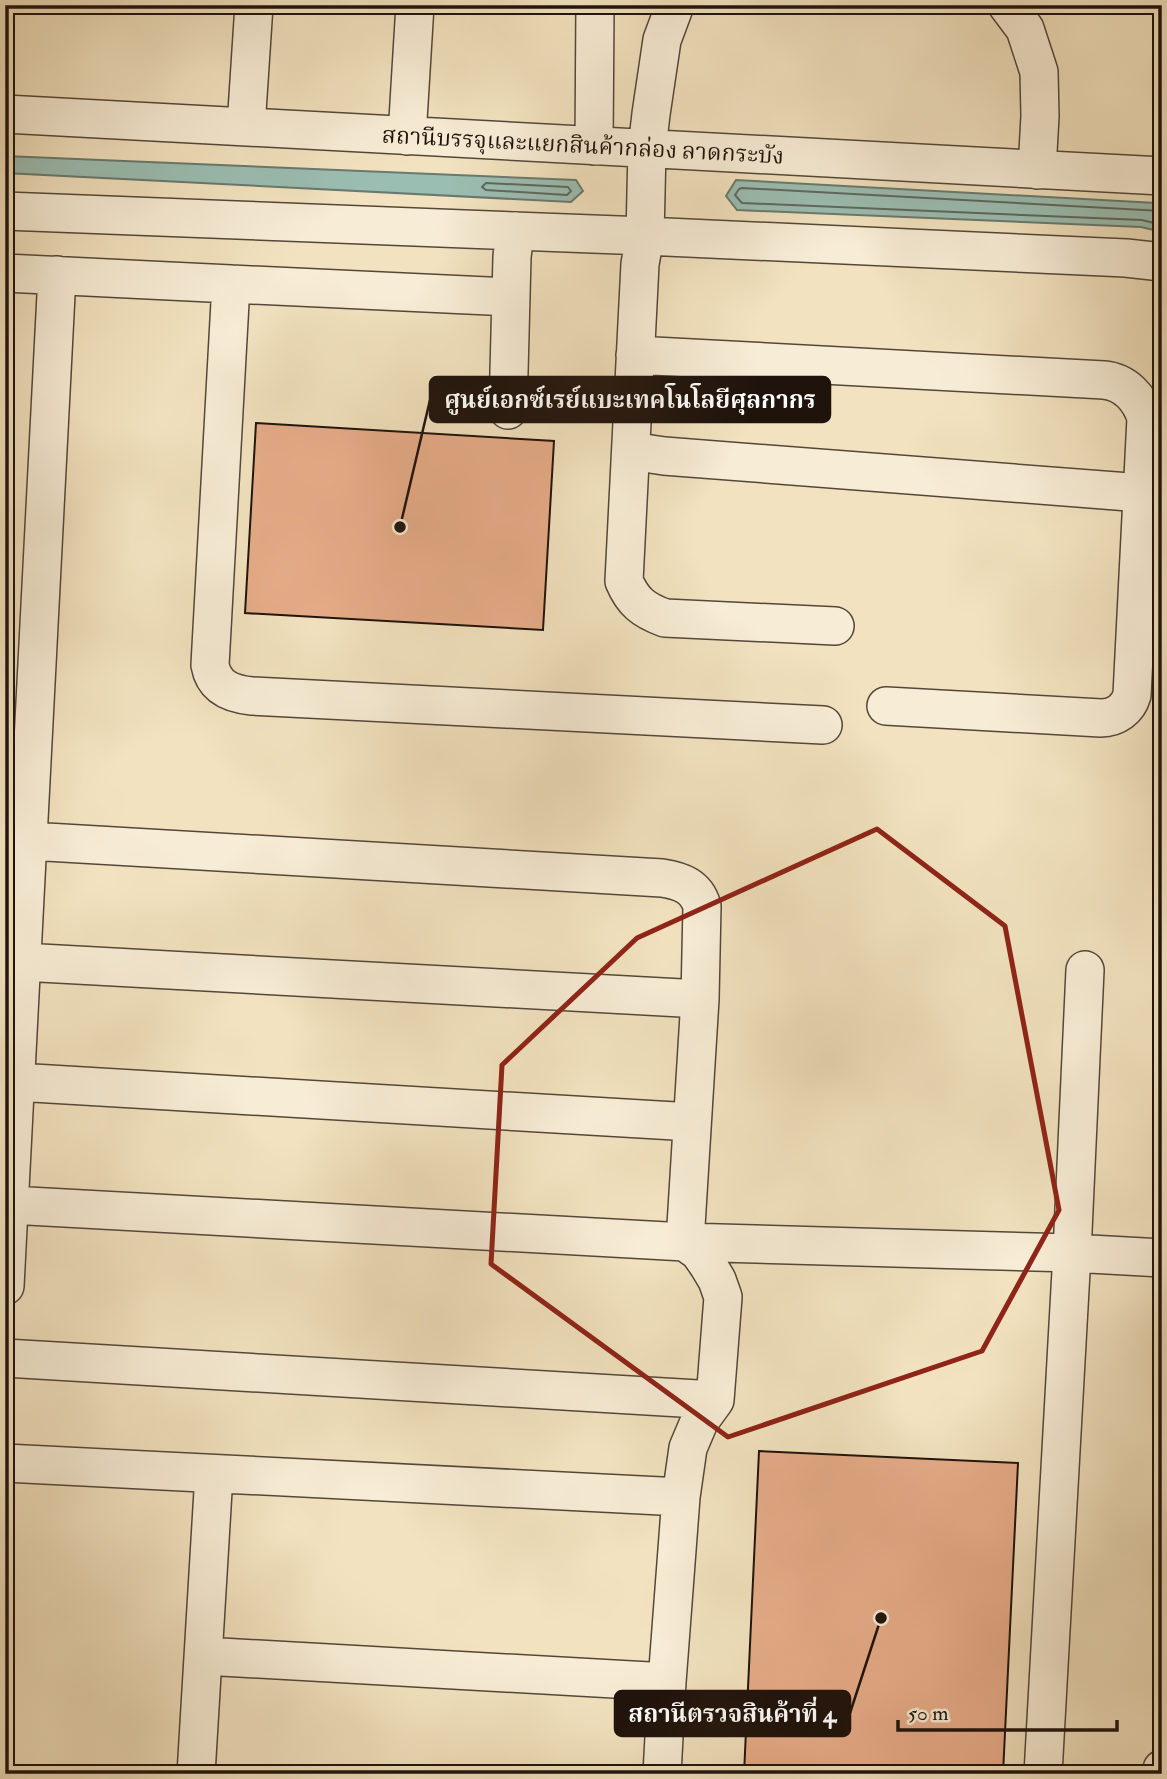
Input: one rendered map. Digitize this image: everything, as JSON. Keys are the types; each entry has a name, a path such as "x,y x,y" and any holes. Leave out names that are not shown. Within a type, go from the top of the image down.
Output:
{"street":[{"path":"246,127 254,5"},
{"path":"407,136 415,5"},
{"path":"594,146 595,5"},
{"path":"674,5 662,40 647,149 645,236 640,264 624,581 638,604 665,618 835,626"},
{"path":"1007,5 1025,29 1039,72 1037,170"},
{"name":"สถานีบรรจุและแยกสินค้ากล่อง ลาดกระบัง","path":"5,114 1162,176"},
{"path":"5,211 645,236 1126,258 1162,262"},
{"path":"508,410 515,231"},
{"path":"5,273 511,297"},
{"path":"5,1286 57,275"},
{"path":"231,284 209,665 213,676 222,687 236,694 252,696 823,726"},
{"path":"635,355 1111,380 1125,387 1136,398 1146,418 1132,695 1126,708 1112,716 1101,718 886,706"},
{"path":"631,451 664,456 1142,493"},
{"path":"29,841 675,880 688,885 696,892 702,905 700,999 685,1242"},
{"path":"22,962 700,999"},
{"path":"1043,1774 1085,970"},
{"path":"16,1082 692,1122"},
{"path":"9,1205 685,1242 1162,1258"},
{"path":"662,1774 681,1497 688,1448 699,1422 715,1400 723,1297 708,1265 699,1252 685,1242"},
{"path":"5,1358 715,1400"},
{"path":"5,1462 681,1497"},
{"path":"197,1774 214,1474"},
{"path":"204,1656 667,1682"}],"highlighted area":[{"path":"877,829 1005,926 1059,1210 982,1351 728,1437 491,1264 502,1065 637,938"}],"water":[{"path":"5,156 576,180 583,191 571,202 5,173"},
{"path":"736,180 1156,203 1162,205 1162,232 1141,227 737,210 726,196"}],"building":[{"path":"256,423 554,441 543,630 245,613"},
{"path":"759,1451 1018,1463 1003,1774 744,1774"}],"place":[{"name":"ศูนย์เอกซ์เรย์แบะเทคโนโลยีศุลกากร","path":"400,527"},
{"name":"สถานีตรวจสินค้าที่ 4","path":"881,1618"}]}
